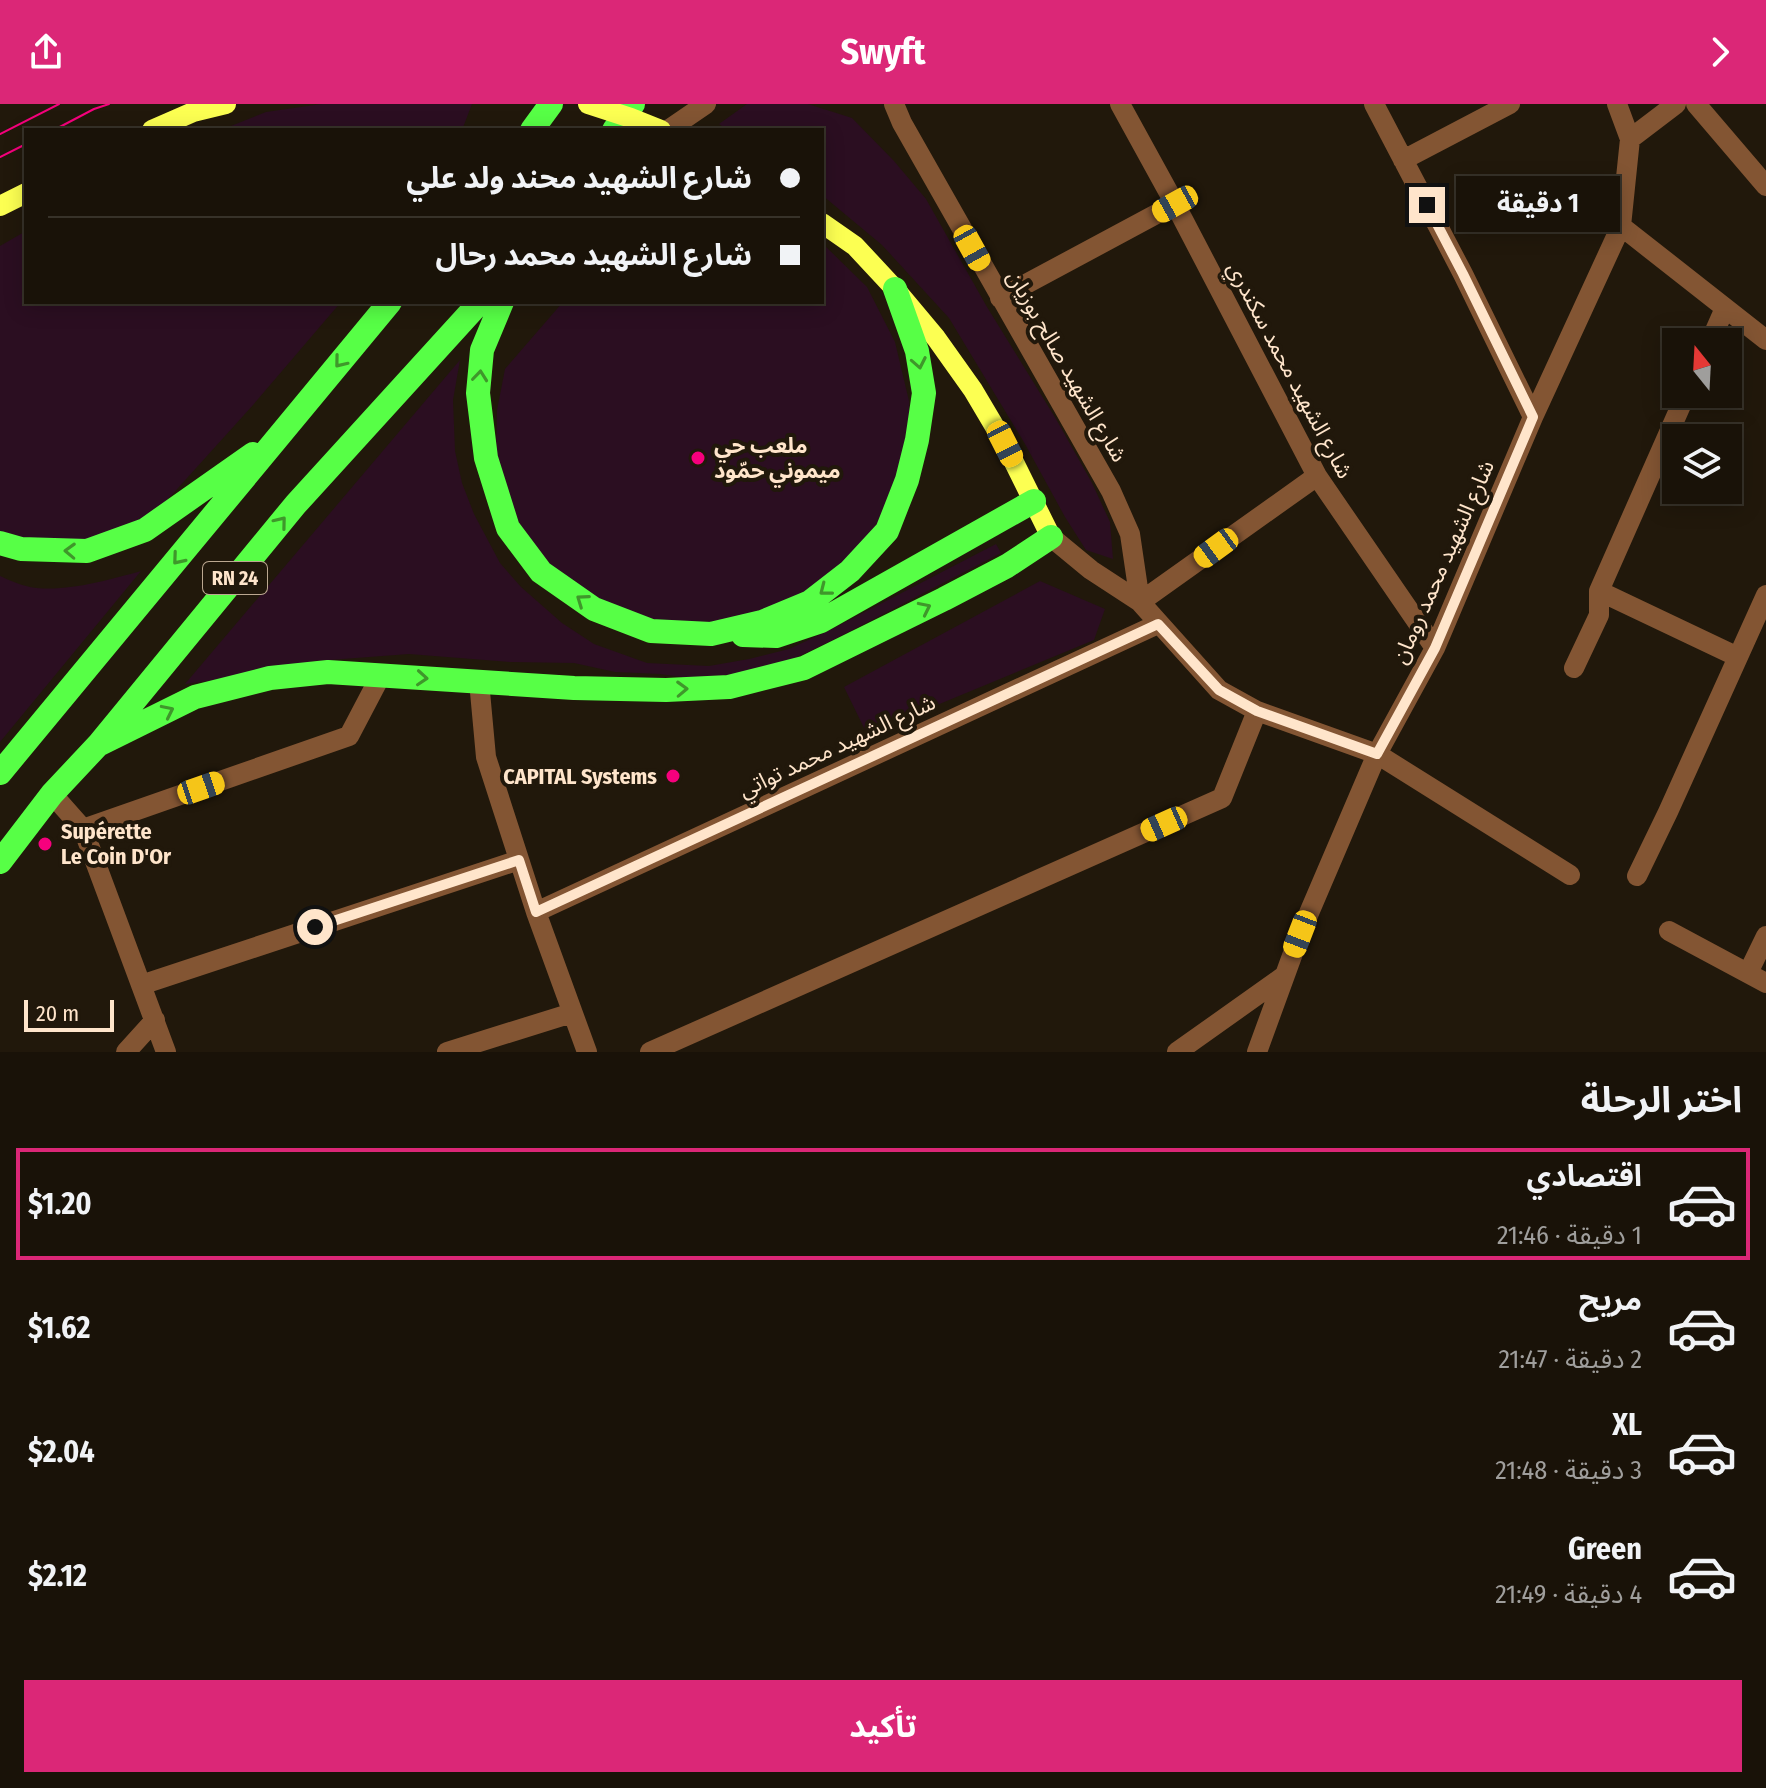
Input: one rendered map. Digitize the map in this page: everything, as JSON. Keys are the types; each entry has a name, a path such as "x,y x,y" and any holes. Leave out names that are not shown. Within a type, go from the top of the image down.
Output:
{"highway":[{"path":"533,128 551,104"},
{"path":"615,128 633,104"},
{"path":"711,634 762,622 810,602 850,571 887,531 907,480 924,393 917,351 895,289"},
{"name":"RN 24","path":"0,773 388,304"},
{"name":"RN 24","path":"0,862 52,794 98,745 296,504 478,304"},
{"path":"501,304 482,350 478,393 486,458 508,528 541,572 594,609 651,631 776,636 821,621 1034,501"},
{"path":"0,543 21,549 87,551 145,530 281,434"},
{"path":"98,745 195,697 270,678 328,672 574,688 666,690 729,687 804,668 1007,566 1051,537"}],"main road":[{"path":"157,128 193,112 226,104"},
{"path":"588,104 656,128"},
{"path":"0,206 24,194"},
{"path":"824,224 855,246 936,338 973,390 1005,444 1051,537"}],"street":[{"path":"671,128 706,104"},
{"name":"شارع الشهيد صالح بوزيان","path":"882,104 898,113 1111,491 1130,534 1140,602"},
{"name":"شارع الشهيد محمد سكندري","path":"1120,104 1317,476 1435,648"},
{"path":"1374,104 1533,417"},
{"path":"1403,160 1510,104"},
{"path":"1617,104 1630,139 1676,104"},
{"path":"1696,104 1766,186"},
{"name":"شارع الشهيد محمد رومان","path":"1257,1052 1300,934 1377,754 1435,648 1533,417 1621,226 1630,139"},
{"path":"1000,298 1175,204"},
{"path":"1621,226 1766,340"},
{"path":"1716,328 1725,308"},
{"path":"1574,668 1599,615 1599,591 1680,408"},
{"path":"1140,602 1317,476"},
{"path":"1051,537 1091,570 1140,602 1219,690 1257,711 1377,754 1570,875"},
{"path":"1599,591 1738,657"},
{"path":"1637,876 1766,595"},
{"name":"شارع الشهيد محمد تواتي","path":"536,912 1158,624"},
{"path":"83,829 349,736 381,675"},
{"path":"479,681 486,757 536,912 587,1052"},
{"path":"650,1052 1222,798 1257,711"},
{"path":"52,794 83,829 166,1052"},
{"path":"141,985 519,860"},
{"path":"1669,931 1757,978 1766,936"},
{"path":"1177,1052 1284,976"},
{"path":"447,1052 572,1013"},
{"path":"126,1052 155,1020"}],"shaded area":[{"path":"322,104 472,104 463,128 226,128 266,112"},
{"path":"747,104 808,104 852,118 894,161 926,199 1092,483 1110,522 1113,559 1086,550 949,318 882,245 824,197 824,128 725,128 719,124"},
{"path":"24,232 24,304 339,304 150,519 93,542 0,536 0,246"},
{"path":"824,245 867,287 895,342 909,401 905,457 877,534 798,601 715,627 624,616 566,582 521,536 496,453 497,410 505,369 561,304 824,304"},
{"path":"460,360 453,400 455,451 462,483 474,514 500,563 521,587 562,623 594,644 647,663 709,666 789,649 996,544 1001,553 791,660 742,673 696,679 615,672 574,663 510,662 409,654 316,661 185,684"},
{"path":"141,571 0,742 0,576 30,587 57,588 86,585"},
{"path":"1040,581 1105,609 1094,640 867,734 844,687"}],"tram line":[{"path":"0,134 59,104"},
{"path":"58,128 109,104"},
{"path":"0,157 24,145"}],"place":[{"name":"ملعب حي ميموني حمّود","path":"698,458"},
{"name":"CAPITAL Systems","path":"673,776"},
{"name":"Supérette Le Coin D'Or","path":"45,844"}],"route":[{"path":"315,927 519,860 536,912 1158,624 1219,690 1257,711 1377,754 1435,648 1533,417 1427,205"}]}
